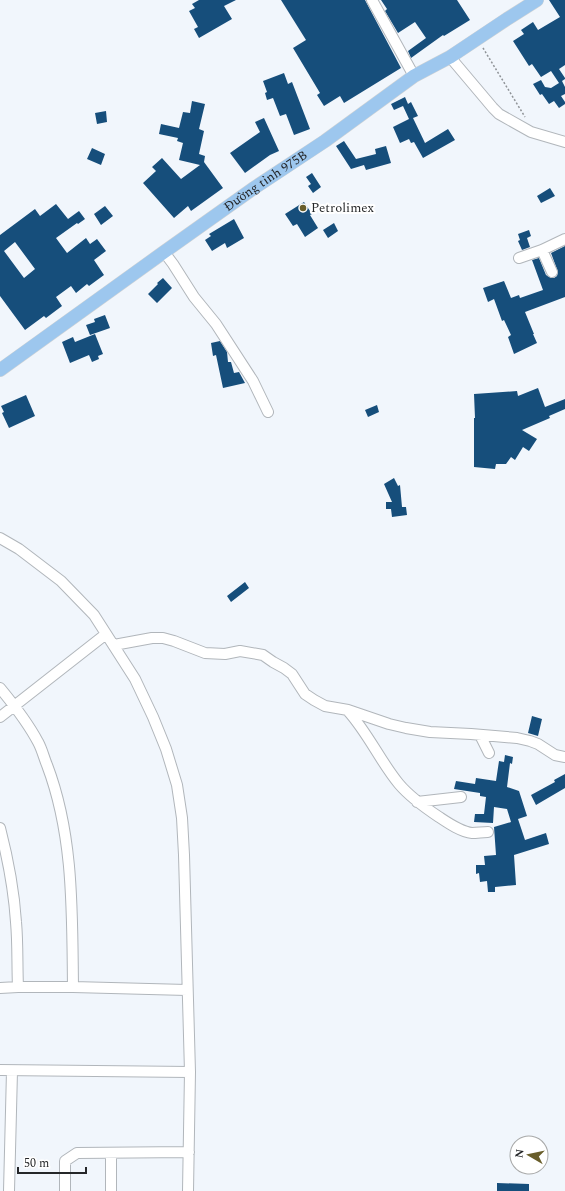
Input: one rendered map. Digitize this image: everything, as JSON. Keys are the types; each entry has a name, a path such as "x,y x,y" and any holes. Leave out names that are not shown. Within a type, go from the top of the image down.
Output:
{"main road":[{"name":"Đường tỉnh 975B","path":"0,370 254,188 325,141 414,76 450,57 537,0"}],"street":[{"path":"372,0 414,76"},
{"path":"450,57 496,112 531,132 565,142"},
{"path":"519,258 542,250 565,239"},
{"path":"542,250 552,272"},
{"path":"164,252 194,297 216,324 253,380 268,412"},
{"path":"0,538 19,549 61,581 94,615 135,679 166,749 177,784 182,818 184,848 190,1072 188,1191"},
{"path":"0,717 106,634"},
{"path":"114,645 152,638 163,638 206,653 225,654 240,651 263,655 292,674 305,694 325,706 348,710 389,724 406,728 430,732 517,738 538,744 555,755 565,757"},
{"path":"0,688 15,706 39,743 52,778 61,810 68,854 72,901 73,987"},
{"path":"348,710 365,731 398,783 417,802 459,829 470,833 488,832"},
{"path":"480,735 489,753"},
{"path":"417,802 461,797"},
{"path":"0,828 10,877 16,922 18,987"},
{"path":"0,988 73,987 187,990"},
{"path":"0,1070 190,1072"},
{"path":"9,1191 12,1070"},
{"path":"65,1191 65,1161 78,1152 189,1152"},
{"path":"111,1153 111,1191"}],"path":[{"path":"477,38 522,112 531,132"}],"building":[{"path":"199,0 236,0 224,6 232,19 199,38 194,29 198,27 189,11 195,8 192,4"},
{"path":"281,0 365,0 401,68 344,103 340,96 324,106 317,95 320,93 293,48 306,40"},
{"path":"381,0 457,0 470,20 444,36 443,35 411,58 408,51 426,38 415,22 398,33 385,11 387,9"},
{"path":"549,0 565,0 565,65 559,69 565,78 562,81 565,87 565,94 561,96 565,104 559,108 554,101 549,104 542,94 540,95 533,84 541,80 545,87 551,88 559,83 551,71 541,77 532,64 529,66 513,41 524,34 521,30 533,22 538,30 560,17"},
{"path":"284,73 288,84 292,82 310,129 294,135 286,114 280,116 273,98 267,100 265,93 267,92 263,81"},
{"path":"405,97 408,104 411,102 418,116 413,118 425,143 448,129 455,140 423,158 414,142 411,143 409,139 400,143 393,127 409,119 403,106 394,110 391,104"},
{"path":"192,101 205,104 199,129 204,131 199,154 205,156 204,162 223,188 191,211 188,206 174,218 143,183 156,171 152,167 162,158 181,179 200,165 179,160 183,143 177,141 178,138 159,134 161,124 179,128 183,112 190,113"},
{"path":"106,111 107,122 97,124 95,113"},
{"path":"264,118 279,151 270,155 245,173 230,153 260,132 255,122"},
{"path":"344,141 356,159 376,154 375,149 386,146 391,163 366,170 364,165 351,169 336,146"},
{"path":"92,148 105,154 101,165 87,159"},
{"path":"312,173 321,187 313,193 308,186 311,184 306,177"},
{"path":"550,188 555,196 541,203 537,196"},
{"path":"304,202 312,214 310,215 318,228 305,237 297,224 293,226 285,214"},
{"path":"56,204 68,219 79,211 85,219 56,238 67,253 86,238 90,244 97,239 106,251 94,260 104,275 89,286 87,284 76,293 71,286 56,297 62,306 46,318 44,316 25,330 0,296 0,235 35,209 40,216","holes":["15,242 35,269 24,278 4,251"]},
{"path":"105,206 113,216 101,225 94,214"},
{"path":"234,219 244,238 227,248 225,243 212,251 205,240 211,236 209,234"},
{"path":"334,223 338,231 328,238 323,230"},
{"path":"529,230 531,236 527,238 530,247 522,250 518,241 520,240 518,234"},
{"path":"565,246 565,297 525,312 537,343 514,354 508,337 511,335 504,320 502,321 494,299 488,302 483,288 504,281 511,298 519,295 520,298 543,290 532,260 539,258 546,275 554,278 557,276 558,272 551,253"},
{"path":"163,278 172,288 157,303 148,294"},
{"path":"105,315 110,328 90,335 86,325 95,322 94,319"},
{"path":"95,334 103,354 98,356 99,359 92,362 89,355 70,363 62,342 73,337 75,342"},
{"path":"220,341 227,352 228,362 231,362 234,373 239,372 245,383 223,388 216,355 213,356 211,343"},
{"path":"538,388 545,407 565,399 565,409 549,416 550,418 522,430 537,439 529,451 523,447 515,460 511,457 506,464 496,464 495,469 474,467 474,394 517,391 518,396"},
{"path":"26,395 35,416 9,428 2,413 4,412 1,406"},
{"path":"377,405 379,412 368,417 365,410"},
{"path":"394,478 398,486 400,485 402,507 406,507 407,515 392,517 391,509 386,509 386,502 392,502 384,484"},
{"path":"245,582 249,588 231,602 227,596"},
{"path":"532,716 542,719 538,736 528,733"},
{"path":"505,755 513,757 512,764 510,763 507,787 519,791 527,816 518,819 525,840 546,833 549,844 514,855 516,885 495,887 495,892 488,892 487,881 480,882 479,873 476,874 476,865 485,865 484,856 496,855 494,827 511,822 507,809 494,807 493,823 474,822 475,814 484,814 486,797 480,796 480,793 454,789 456,781 475,784 476,778 496,781 499,761 504,762"},
{"path":"565,774 565,788 536,805 531,795 555,782 554,780"},
{"path":"497,1183 529,1184 529,1191 497,1191"}],"place":[{"name":"Petrolimex","path":"303,208"}]}
